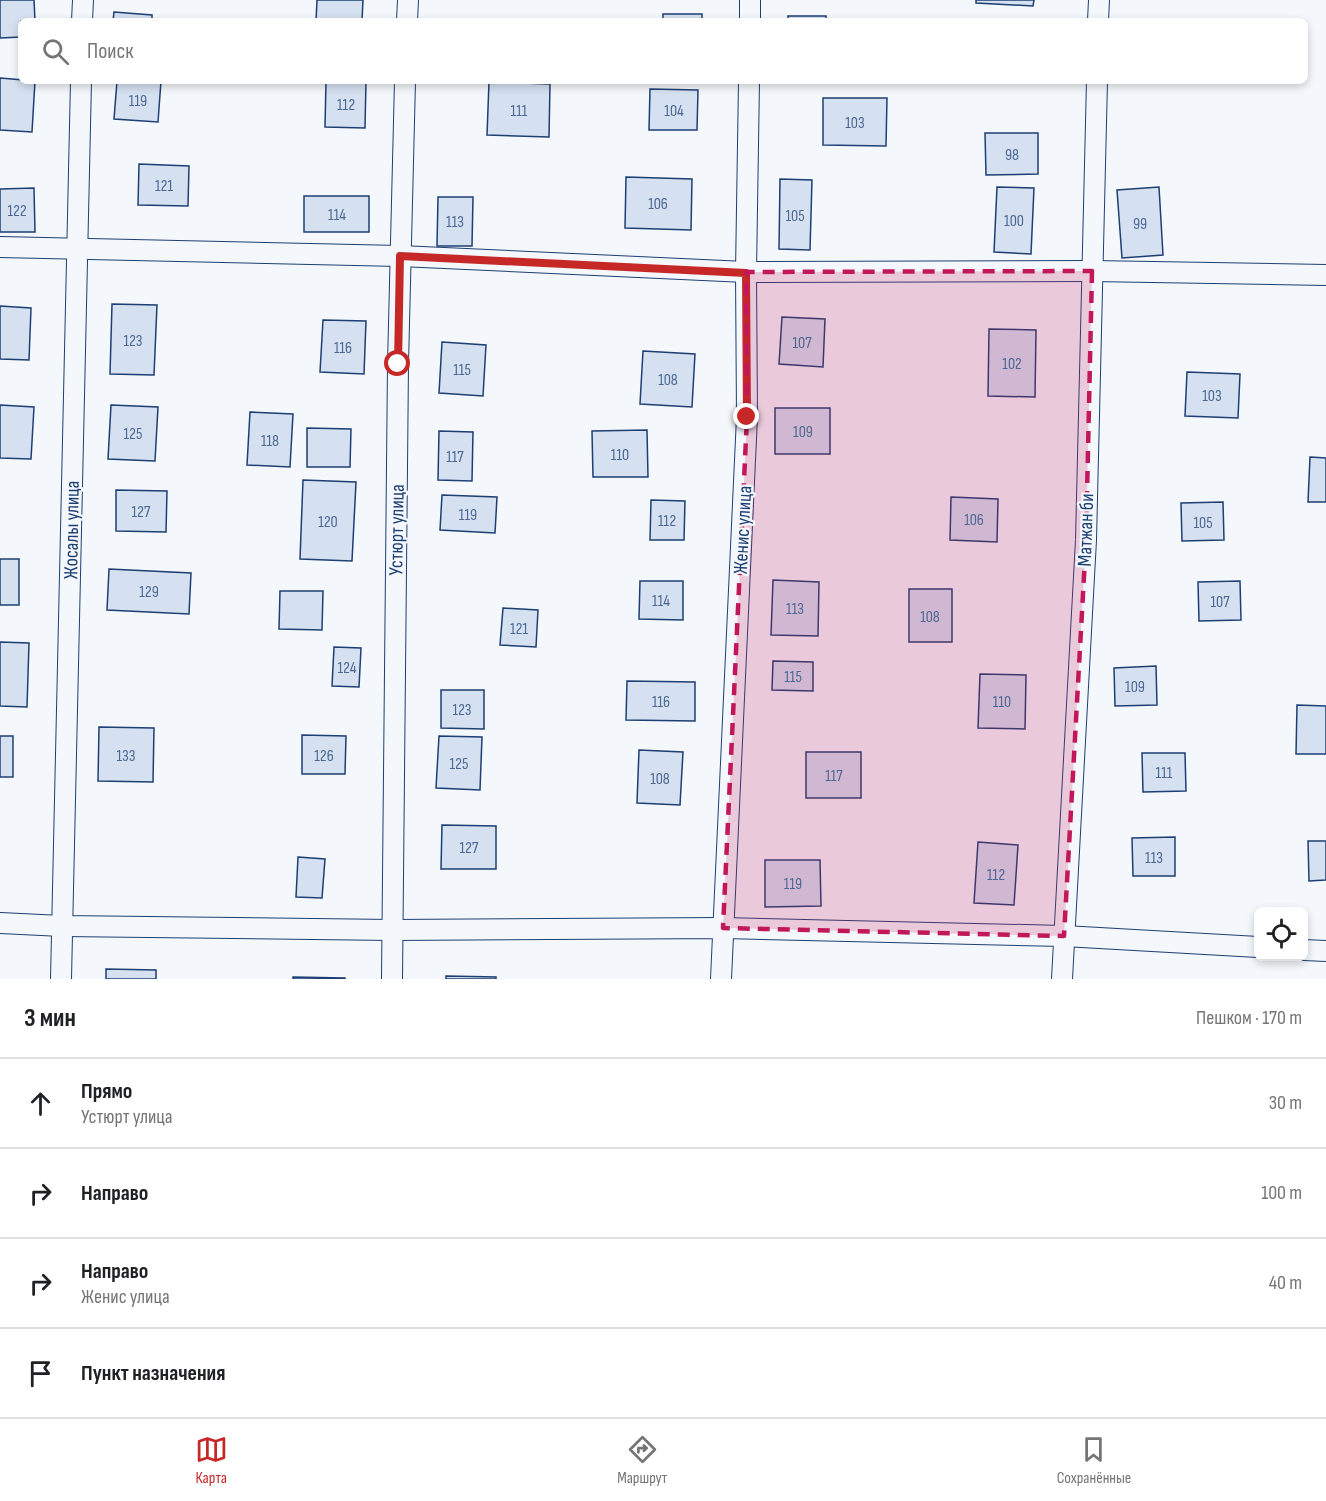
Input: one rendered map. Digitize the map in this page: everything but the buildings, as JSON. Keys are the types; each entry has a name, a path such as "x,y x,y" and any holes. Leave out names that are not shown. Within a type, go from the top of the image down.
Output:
{"street":[{"path":"82,18 83,0"},
{"path":"407,18 408,0"},
{"path":"750,0 750,18"},
{"path":"1098,18 1099,0"},
{"name":"Жосалы улица","path":"61,979 81,84"},
{"name":"Устюрт улица","path":"392,979 400,256 405,84"},
{"name":"Женис улица","path":"721,979 747,417 746,273 749,84"},
{"name":"Матжан би","path":"1062,979 1086,540 1097,84"},
{"path":"0,247 400,256 746,273 1092,271 1326,275"},
{"path":"0,923 62,927 392,930 723,928 1064,936 1254,947"},
{"path":"1308,950 1326,951"}],"highlighted area":[{"path":"1092,271 1086,540 1064,936 723,928 747,417 746,272"}],"route":[{"path":"398,364 400,256 746,273 747,417"}]}
